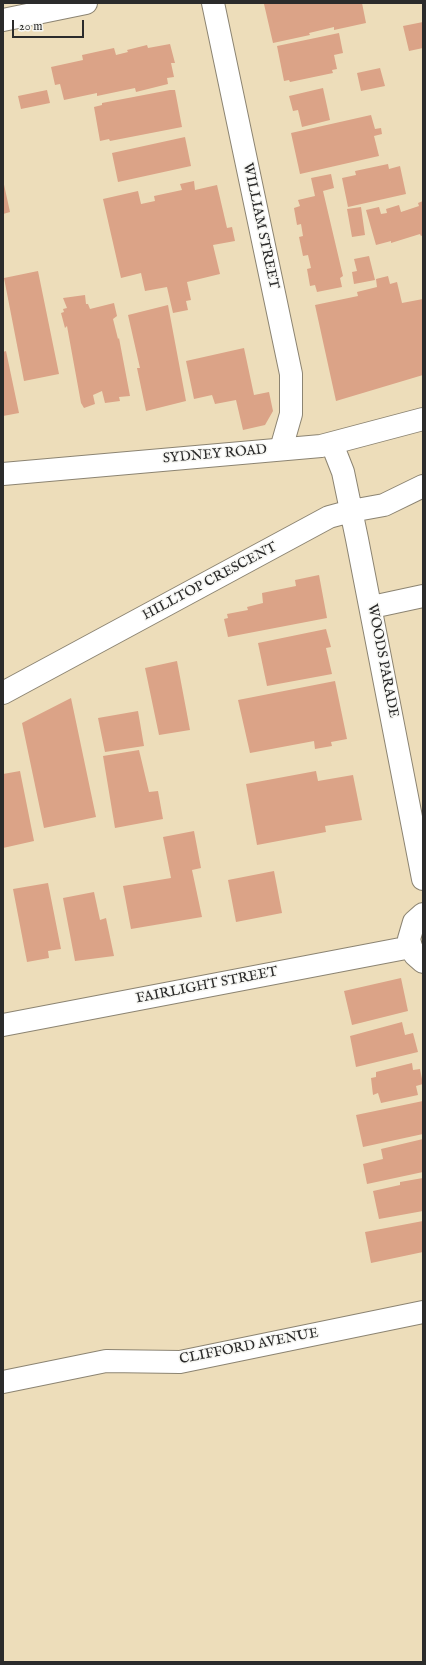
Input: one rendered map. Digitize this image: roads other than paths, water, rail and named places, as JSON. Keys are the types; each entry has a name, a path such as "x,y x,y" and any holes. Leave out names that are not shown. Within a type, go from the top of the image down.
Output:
{"street":[{"path":"3,20 86,3"},
{"name":"WILLIAM STREET","path":"214,3 291,374 291,414 281,449"},
{"name":"SYDNEY ROAD","path":"3,474 332,444 423,419"},
{"name":"WOODS PARADE","path":"332,444 343,472 372,607 423,879"},
{"name":"HILLTOP CRESCENT","path":"3,693 329,517 351,510 384,505 423,486"},
{"path":"372,607 423,596"},
{"path":"417,954 410,930 414,922 423,914"},
{"name":"FAIRLIGHT STREET","path":"3,1025 417,954"},
{"name":"CLIFFORD AVENUE","path":"3,1382 106,1361 180,1362 423,1312"}]}
